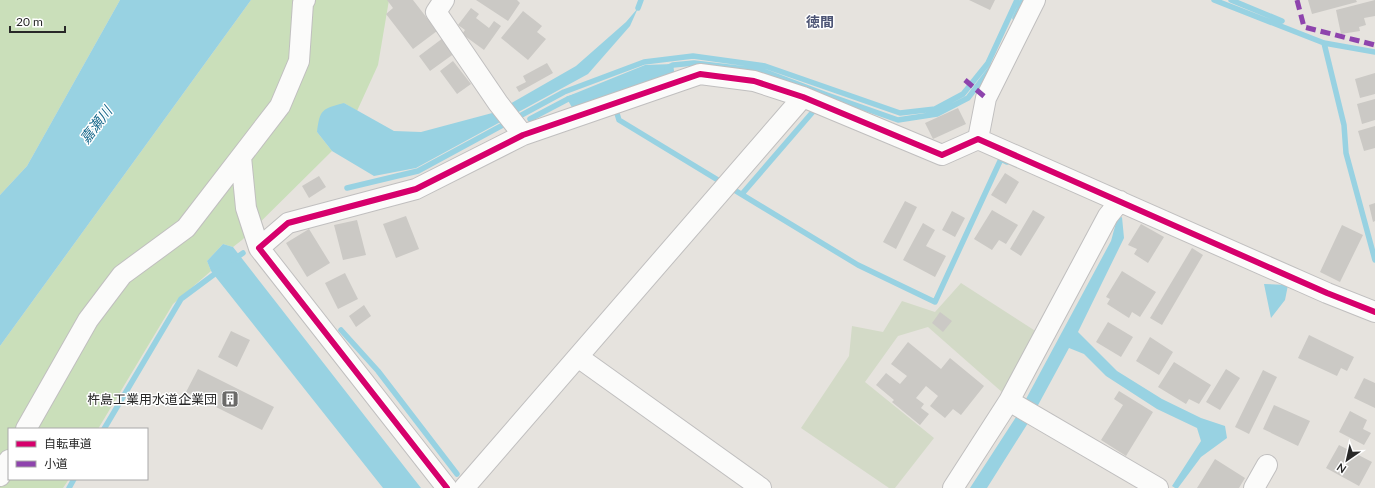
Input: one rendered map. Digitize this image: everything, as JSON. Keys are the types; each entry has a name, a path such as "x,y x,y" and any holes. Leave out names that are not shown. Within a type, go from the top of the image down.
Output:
{"street":[{"path":"27,428 88,320 122,275 186,228 280,106 300,61 303,4 305,0"},
{"path":"444,0 436,12 498,103 518,129"},
{"path":"978,139 986,98 1035,0"},
{"path":"259,248 288,223 416,189 518,129 614,104 700,74 754,80 815,102 942,155 978,139 1320,290 1375,312"},
{"path":"464,488 727,185 815,102"},
{"path":"241,157 246,208 259,248 447,488"},
{"path":"953,488 1022,408 1108,216 1120,201"},
{"path":"578,357 761,488"},
{"path":"1022,408 1158,488"},
{"path":"0,476 8,462"},
{"path":"1254,488 1267,465"}],"green space":[{"path":"0,0 120,0 27,166 0,195"},
{"path":"251,0 389,0 378,65 357,111 344,103 317,132 332,151 242,240 233,247 223,244 207,261 211,271 173,304 99,428 8,428 8,480 68,480 63,488 0,488 0,346"},
{"path":"961,283 1037,332 1003,393 928,327 898,336 865,382 934,438 895,488 889,488 801,428 849,356 852,326 883,332 902,301 935,312"}],"water":[{"name":"嘉瀬川","path":"120,0 251,0 0,346 0,195 27,166"},
{"path":"638,8 630,26 588,74 416,168 374,176 332,151 317,132 319,119 323,111 344,103 394,131 421,132 496,112 576,66 626,22"},
{"path":"673,64 675,77 574,111 566,97 645,65"},
{"path":"1122,217 1124,238 1078,332 1117,371 1162,399 1201,418 1225,426 1227,438 1201,457 1178,488 1172,486 1201,441 1197,428 1157,409 1106,376 1084,354 1069,348 1037,407 1026,399 1111,241 1117,219"},
{"path":"223,244 233,247 421,488 383,488 211,271 207,261"},
{"path":"1264,284 1288,285 1285,300 1271,318"},
{"path":"1016,417 1028,423 987,488 970,488"}],"building":[{"path":"387,0 413,0 437,31 413,49 386,14 393,8"},
{"path":"476,0 517,0 520,3 508,21"},
{"path":"969,0 995,0 990,10"},
{"path":"1308,0 1356,0 1357,2 1312,14"},
{"path":"1375,0 1375,16 1364,18 1366,25 1359,27 1360,31 1341,34 1336,10"},
{"path":"471,8 479,14 476,18 489,28 494,21 501,26 484,50 462,34 465,30 458,25"},
{"path":"523,11 542,26 537,32 546,39 528,60 501,38"},
{"path":"443,38 455,53 430,71 419,56"},
{"path":"453,61 471,84 457,94 440,71"},
{"path":"547,63 553,73 519,92 516,87 526,82 523,76"},
{"path":"1375,73 1375,94 1360,98 1355,79"},
{"path":"1375,99 1375,120 1362,124 1357,104"},
{"path":"958,108 966,124 933,139 925,123"},
{"path":"1375,126 1375,148 1364,151 1358,131"},
{"path":"1005,173 1019,182 1006,204 991,195"},
{"path":"319,176 326,187 309,198 302,186"},
{"path":"905,201 917,207 896,249 883,242"},
{"path":"1375,203 1375,221 1373,222 1369,205"},
{"path":"992,210 1018,225 1006,244 999,240 992,250 974,239"},
{"path":"1033,210 1045,217 1021,256 1010,249"},
{"path":"952,211 965,218 955,237 942,230"},
{"path":"406,216 419,249 396,258 383,224"},
{"path":"357,220 366,255 343,260 334,225"},
{"path":"923,223 935,230 926,246 946,256 935,277 903,260"},
{"path":"1141,224 1164,237 1148,263 1134,254 1137,249 1128,245"},
{"path":"1342,225 1363,235 1340,282 1320,272"},
{"path":"309,229 330,263 307,277 286,243"},
{"path":"1192,248 1203,255 1162,325 1150,318"},
{"path":"1122,271 1156,292 1140,317 1132,312 1129,318 1107,304 1110,299 1106,297"},
{"path":"345,273 358,299 338,309 325,283"},
{"path":"364,305 371,316 356,327 349,316"},
{"path":"940,312 952,321 943,332 932,323"},
{"path":"1108,322 1133,337 1121,357 1096,342"},
{"path":"231,331 250,340 237,367 218,357"},
{"path":"1309,335 1354,357 1347,371 1341,368 1337,376 1298,358"},
{"path":"1150,337 1173,352 1159,375 1136,361"},
{"path":"908,342 941,369 950,358 984,386 961,415 953,409 945,418 930,406 938,396 926,386 916,398 924,404 921,408 929,414 920,425 892,402 894,400 876,385 886,373 900,384 907,376 891,364"},
{"path":"1174,362 1211,385 1199,404 1189,399 1186,404 1158,387"},
{"name":"杵島工業用水道企業団","path":"198,369 274,407 262,430 186,392"},
{"path":"1226,369 1240,378 1220,410 1206,402"},
{"path":"1263,370 1277,377 1249,434 1235,427"},
{"path":"1364,378 1375,383 1375,408 1354,398"},
{"path":"1119,391 1153,412 1126,456 1101,440 1123,405 1114,399"},
{"path":"1274,405 1310,421 1298,446 1263,429"},
{"path":"1350,411 1367,420 1363,429 1371,433 1364,445 1339,432"},
{"path":"1339,445 1372,462 1359,486 1326,468"},
{"path":"1215,459 1245,478 1239,488 1197,488"}],"waterway":[{"path":"638,8 641,0"},
{"path":"347,188 418,171 564,92 644,62 693,56 765,66 900,113 935,109 963,94 988,63 1017,0"},
{"path":"1015,18 1023,0"},
{"path":"1214,0 1324,43 1375,52"},
{"path":"1231,0 1282,21"},
{"path":"1324,43 1344,125 1346,153 1375,260"},
{"path":"667,68 673,65 694,63 763,71 898,120 937,114 968,98 992,67"},
{"path":"530,119 568,99 575,97"},
{"path":"615,107 619,120 858,265 935,302 1001,159 1007,162"},
{"path":"742,194 817,107"},
{"path":"233,260 243,253"},
{"path":"105,428 181,299 220,270"},
{"path":"341,330 378,371 457,474"},
{"path":"69,488 73,480"}],"marked path":[{"path":"1297,0 1304,27 1375,45"},
{"path":"965,80 986,98"}],"cycle path":[{"path":"447,488 259,248 288,223 416,189 523,135 700,74 754,81 803,97 942,155 978,139 1327,293 1375,312"}],"place":[{"name":"杵島工業用水道企業団","path":"230,399"}],"district":[{"name":"徳間","path":"820,22"}]}
